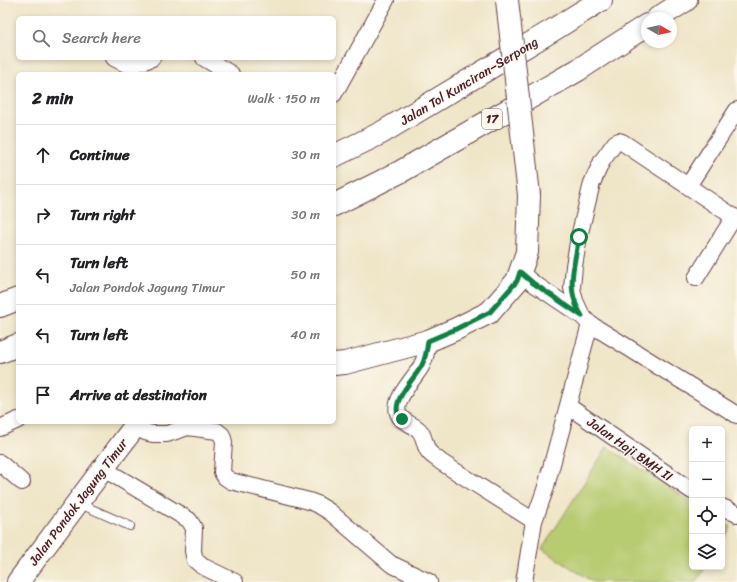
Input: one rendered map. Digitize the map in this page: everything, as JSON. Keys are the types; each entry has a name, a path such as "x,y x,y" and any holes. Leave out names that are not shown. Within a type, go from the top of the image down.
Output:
{"main road":[{"path":"336,364 428,341 456,329 490,312 517,281 527,252 529,195 507,0"},
{"name":"Jalan Tol Kunciran–Serpong","path":"336,155 387,129 601,0"},
{"path":"667,12 686,0"},
{"name":"17","path":"336,205 400,172 571,74 641,29"},
{"path":"0,306 16,300"},
{"path":"0,352 16,346"},
{"name":"Jalan Pondok Jagung Timur","path":"18,582 137,424"}],"street":[{"path":"336,90 386,0"},
{"path":"118,60 126,64 136,64 147,60"},
{"path":"207,60 227,72"},
{"path":"688,186 737,110"},
{"path":"524,582 534,521 545,490 568,406 586,320 574,301 572,288 579,237 592,183 602,161 615,143 619,141 622,142 736,218 696,278"},
{"path":"520,272 533,283 586,320 737,415"},
{"path":"428,341 426,357 422,366 401,396 398,405 398,413 402,419 415,426 421,432 429,452 442,462 534,521"},
{"name":"Jalan Haji BMH II","path":"568,406 689,489"},
{"path":"0,428 16,421"},
{"path":"137,424 145,432 153,434 167,434 188,427 217,431 222,435 224,442 222,472 225,477 231,481 317,504 330,512 391,564 429,582"},
{"path":"0,463 22,482"},
{"path":"104,469 189,520 194,528 193,551 195,560 202,566 235,582"},
{"path":"725,508 737,514"}],"lane":[{"path":"77,503 130,526"}],"green space":[{"path":"607,447 689,500 689,570 704,570 696,582 593,582 542,549"},
{"path":"725,523 731,527 725,537"}],"route":[{"path":"402,419 398,413 398,405 401,396 422,366 426,357 428,341 490,312 517,281 520,272 533,283 582,316 574,301 572,288 579,237"}]}
